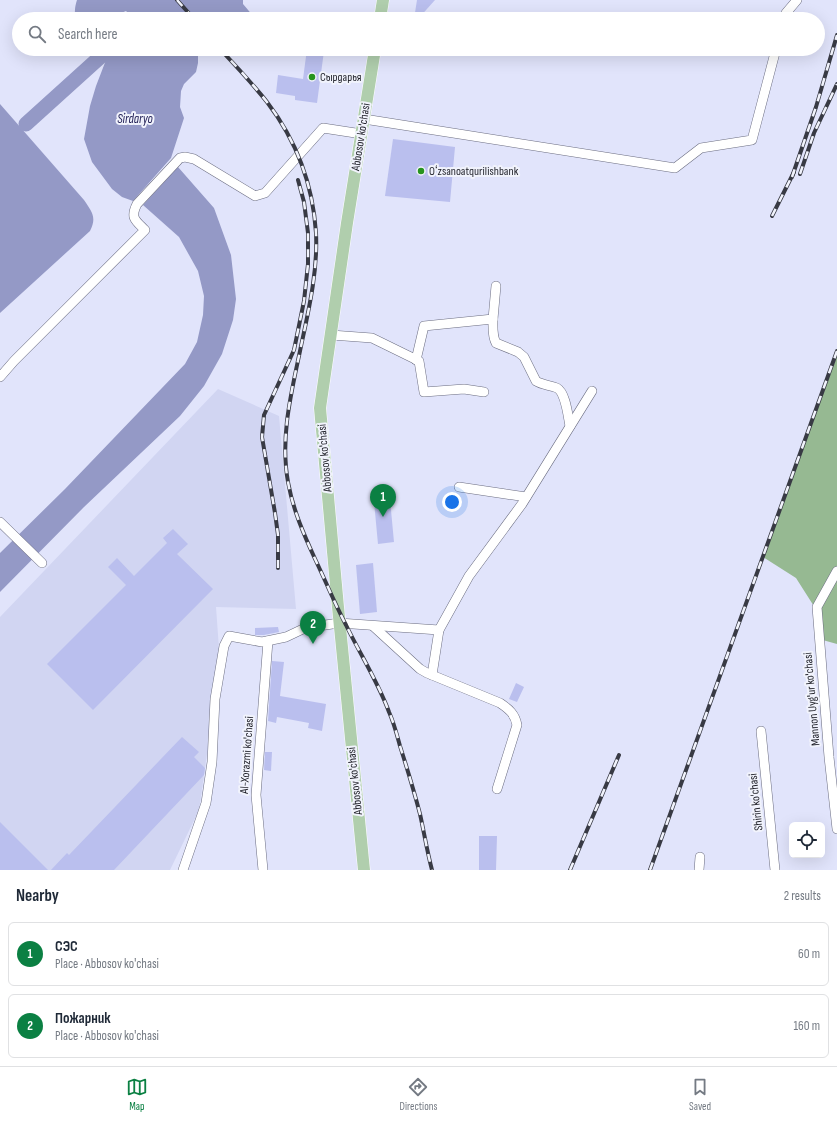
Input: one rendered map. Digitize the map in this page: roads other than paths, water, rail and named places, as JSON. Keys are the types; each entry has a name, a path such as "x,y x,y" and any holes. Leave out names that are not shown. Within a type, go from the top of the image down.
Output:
{"main road":[{"path":"381,12 383,0"},
{"name":"Abbosov ko'chasi","path":"364,870 320,408 374,56"}],"street":[{"path":"787,12 797,0"},
{"path":"364,119 675,168 701,148 752,140 774,56"},
{"path":"0,377 14,361 145,230 134,218 133,212 138,204 180,158 185,157 194,159 255,196 265,193 323,128 362,134"},
{"path":"496,286 494,340 518,352 524,357 539,383 557,388 566,406 570,426"},
{"path":"416,360 424,326 494,319"},
{"path":"331,335 372,338 419,361 424,392 464,389 484,392"},
{"path":"432,675 439,630 469,576 526,497 592,391"},
{"path":"459,487 526,497"},
{"path":"0,522 42,563"},
{"name":"Mannon Uyg'ur ko'chasi","path":"837,571 816,607 837,829"},
{"path":"183,870 206,803 212,762 214,699 224,646 229,636 262,642 286,637 305,628 340,623 439,630"},
{"path":"373,626 420,669 500,704 513,714 517,725 497,789"},
{"name":"Al-Xorazmi ko'chasi","path":"263,870 256,795 268,641"},
{"name":"Shirin ko'chasi","path":"761,731 775,870"},
{"path":"699,870 700,857"}],"water":[{"path":"77,0 243,0 243,4 250,12 75,12"},
{"name":"Sirdaryo","path":"109,56 198,56 196,72 184,84 181,91 180,107 184,118 171,158 133,201 122,197 112,189 92,162 84,139 90,106 106,60"},
{"path":"0,104 84,200 93,215 93,222 90,231 0,313"},
{"path":"178,167 214,208 231,255 236,299 233,320 222,354 204,386 180,416 84,507 0,592 0,553 65,489 185,364 197,342 203,315 204,296 198,271 179,237 143,205"}],"waterway":[{"name":"Sirdaryo","path":"26,124 101,56"}],"railway":[{"path":"177,0 188,12"},
{"path":"792,177 816,107 837,35"},
{"path":"227,56 256,88 277,117 294,147 307,180 314,215 316,248 314,277 288,416 285,449 288,482 299,522 307,542 342,617 385,701 420,814 432,870"},
{"path":"800,174 814,133 837,84"},
{"path":"772,216 794,172"},
{"path":"278,568 278,535 262,437 264,415 294,350 304,301 308,264 308,233 304,202 298,180"},
{"path":"650,870 837,351"},
{"path":"570,870 619,755"}],"place":[{"name":"Сырдарья","path":"312,77"},
{"name":"Oʻzsanoatqurilishbank","path":"421,171"},
{"name":"СЭС","path":"383,517"},
{"name":"Пожарник","path":"313,644"}]}
